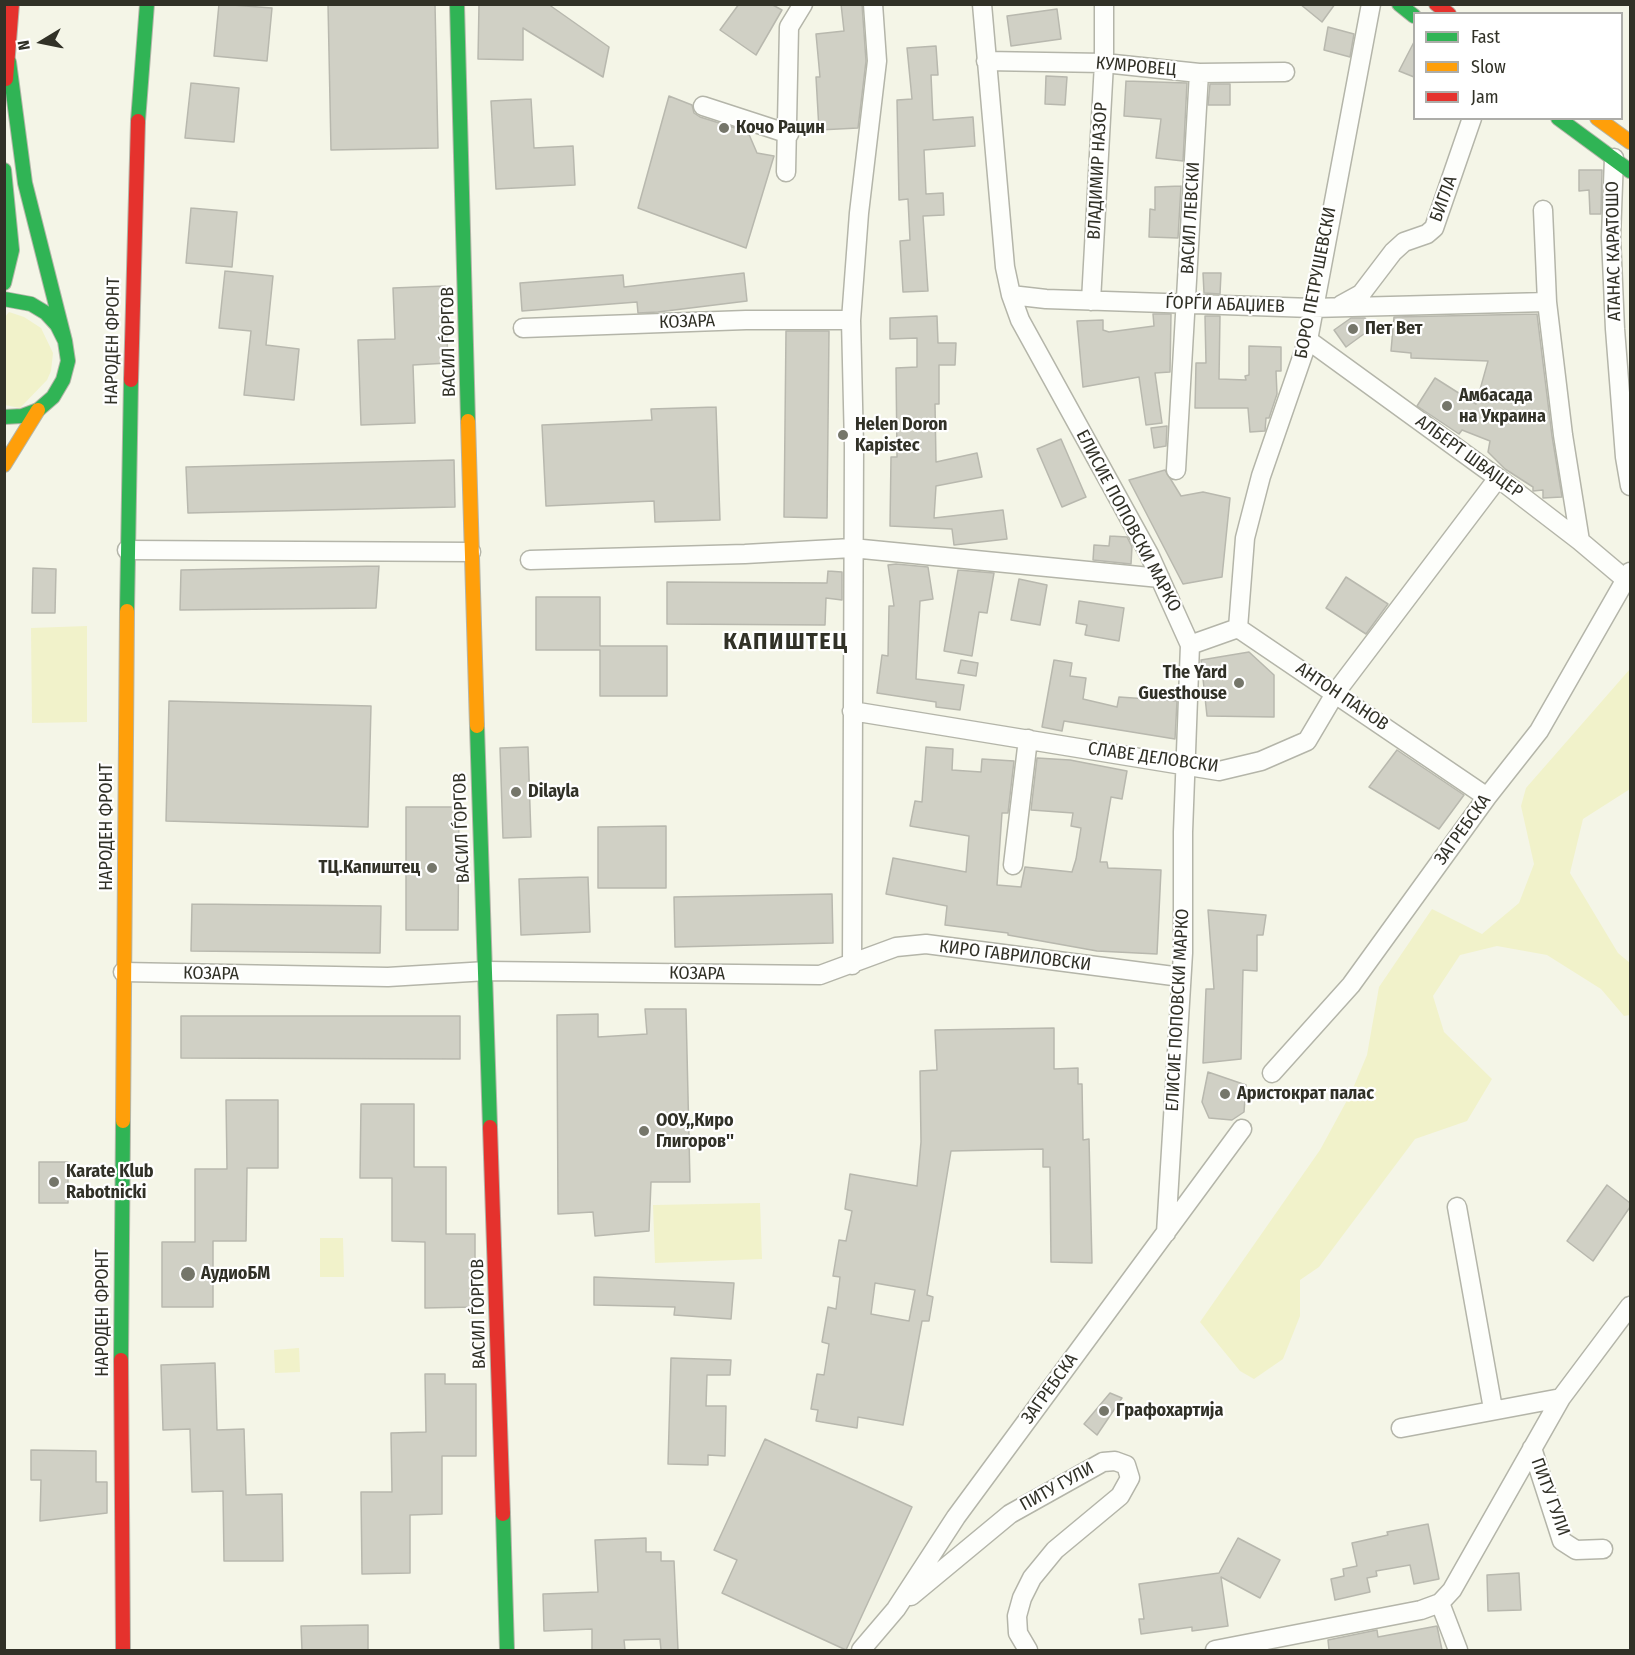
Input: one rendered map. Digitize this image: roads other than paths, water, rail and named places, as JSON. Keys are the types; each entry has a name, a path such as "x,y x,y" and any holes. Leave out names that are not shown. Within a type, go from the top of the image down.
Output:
{"street":[{"path":"4,87 9,62 12,4"},
{"name":"НАРОДЕН ФРОНТ","path":"123,1650 123,972 127,550 135,185 139,92 147,4"},
{"name":"ВАСИЛ ЃОРГОВ","path":"458,4 471,552 487,971 507,1650"},
{"path":"786,172 789,134 789,27 803,4"},
{"path":"852,965 854,369 851,320 859,213 877,61 873,4"},
{"name":"ЕЛИСИЕ ПОПОВСКИ МАРКО","path":"982,4 1005,267 1011,295 1020,320 1160,578 1190,645 1181,977 1166,1233"},
{"name":"ВЛАДИМИР НАЗОР","path":"1091,301 1104,63 1104,4"},
{"name":"БОРО ПЕТРУШЕВСКИ","path":"1238,628 1245,538 1261,476 1308,340 1312,308 1371,4"},
{"path":"1399,4 1413,15"},
{"name":"КУМРОВЕЦ","path":"986,61 1104,63 1199,73 1285,72"},
{"path":"4,465 38,410 53,397 63,380 68,361 60,313 39,245 25,183 9,62"},
{"name":"ВАСИЛ ЛЕВСКИ","path":"1176,471 1199,73"},
{"path":"704,106 789,134"},
{"name":"БИГЛА","path":"1340,306 1361,294 1393,252 1404,242 1427,234 1434,228 1471,120"},
{"path":"1561,120 1630,171"},
{"path":"1600,120 1630,142"},
{"name":"АТАНАС КАРАТОШО","path":"1614,158 1611,237 1615,329 1624,457 1630,486"},
{"path":"4,170 7,228 12,250 4,283"},
{"path":"1543,210 1547,302 1563,435 1580,541"},
{"name":"ЃОРЃИ АБАЏИЕВ","path":"1011,295 1091,301 1312,308 1547,302"},
{"path":"4,299 31,304 46,313 57,325 65,341"},
{"name":"КОЗАРА","path":"522,327 851,320"},
{"name":"АЛБЕРТ ШВАЈЦЕР","path":"1308,340 1628,575"},
{"path":"4,417 22,416 38,410"},
{"name":"СЛАВЕ ДЕЛОВСКИ","path":"852,711 1219,771 1261,761 1307,741 1336,692 1498,478"},
{"path":"530,560 745,554 852,548 1160,578"},
{"path":"127,550 471,552"},
{"name":"ЗАГРЕБСКА","path":"1272,1073 1351,985 1487,797 1539,731 1628,575"},
{"path":"1190,645 1238,628"},
{"name":"АНТОН ПАНОВ","path":"1238,628 1336,692 1487,797"},
{"path":"1013,865 1028,739"},
{"name":"КИРО ГАВРИЛОВСКИ","path":"852,965 896,947 926,944 1181,977"},
{"name":"КОЗАРА","path":"123,972 388,977 487,971 820,975 852,965"},
{"name":"ЗАГРЕБСКА","path":"861,1650 896,1609 956,1517 1242,1129"},
{"path":"1457,1207 1493,1409"},
{"name":"ПИТУ ГУЛИ","path":"1440,1603 1452,1590 1561,1398 1630,1306"},
{"path":"1401,1428 1561,1398"},
{"name":"ПИТУ ГУЛИ","path":"1533,1448 1562,1541 1576,1550 1603,1549"},
{"name":"ПИТУ ГУЛИ","path":"896,1609 1010,1514 1090,1468 1109,1462 1126,1465 1130,1478 1120,1496 1055,1550 1032,1578 1022,1598 1017,1616 1018,1633 1028,1650"},
{"path":"1215,1650 1267,1645 1421,1610 1440,1603 1458,1650"}],"place":[{"name":"Кочо Рацин","path":"724,128"},
{"name":"Пет Вет","path":"1353,329"},
{"name":"Амбасада на Украина","path":"1447,406"},
{"name":"Helen Doron Kapistec","path":"843,435"},
{"name":"The Yard Guesthouse","path":"1239,683"},
{"name":"Dilayla","path":"516,792"},
{"name":"ТЦ.Капиштец","path":"432,868"},
{"name":"Аристократ палас","path":"1225,1094"},
{"name":"ООУ,,Киро Глигоров''","path":"644,1131"},
{"name":"Karate Klub Rabotnicki","path":"54,1182"},
{"name":"АудиоБМ","path":"188,1274"},
{"name":"Графохартија","path":"1104,1411"}],"district":[{"name":"КАПИШТЕЦ","path":"786,642"}]}
